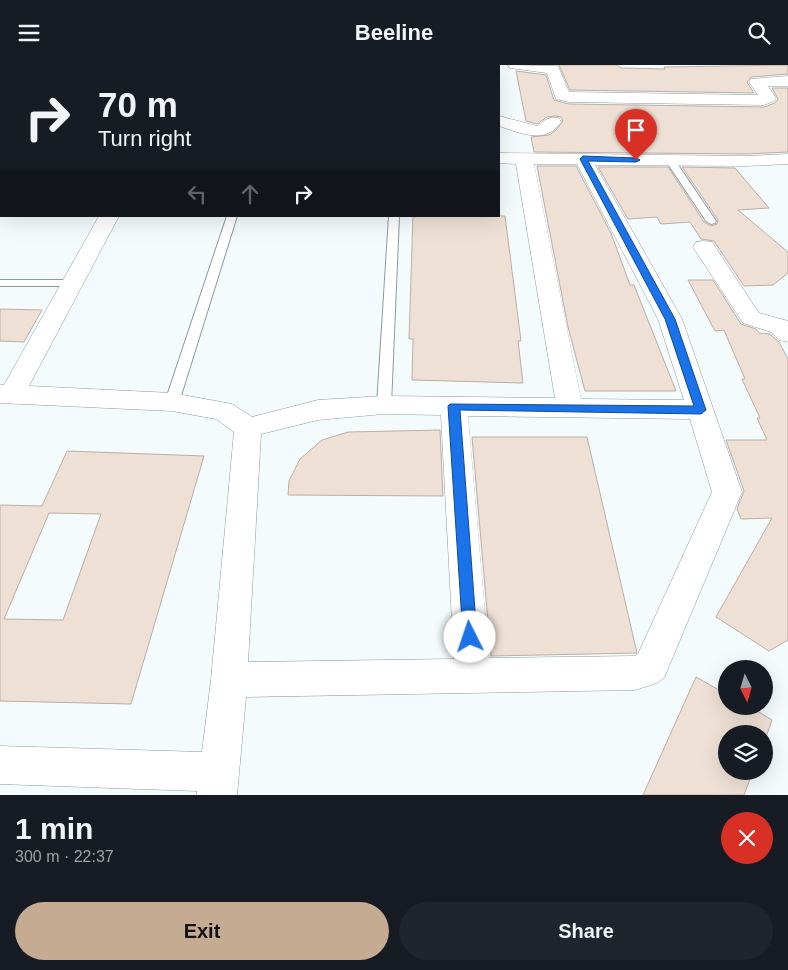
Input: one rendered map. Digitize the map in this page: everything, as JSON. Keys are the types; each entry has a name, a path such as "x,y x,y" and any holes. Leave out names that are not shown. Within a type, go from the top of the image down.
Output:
{"street":[{"path":"515,65 553,69 562,95 569,97 768,100 756,83 762,81 788,81"},
{"path":"500,121 528,130 541,131 545,130 553,122"},
{"path":"500,158 671,161 788,159"},
{"path":"524,158 570,408"},
{"path":"229,680 635,673 644,671 651,666 727,492 670,319 583,159"},
{"path":"108,217 72,283 6,394 172,402 223,411 248,428 318,409 384,405 701,410"},
{"path":"704,247 751,318 758,322 781,327 788,334"},
{"path":"454,406 473,675"},
{"path":"0,765 217,784 229,680 248,428"}],"lane":[{"path":"671,161 711,221"},
{"path":"172,402 232,217"},
{"path":"384,405 394,217"},
{"path":"0,283 72,283"}],"building":[{"path":"559,65 617,65 621,68 665,69 664,67 788,65 788,74 751,77 747,82 754,93 570,90"},
{"path":"516,71 546,75 554,100 569,104 764,107 775,103 778,99 772,88 788,88 788,152 746,154 534,152 531,137 549,135 563,121 561,117 555,116 547,117 537,124 526,121"},
{"path":"537,166 576,166 611,233 630,285 634,285 676,391 585,391 568,327"},
{"path":"598,167 668,167 704,222 711,226 717,224 718,220 682,167 735,168 769,208 738,210 788,252 788,273 773,285 744,286 714,241 701,239 690,222 661,224 657,217 628,219"},
{"path":"505,216 521,341 518,341 523,383 412,380 413,339 409,339 413,217"},
{"path":"688,280 713,280 741,324 756,329 759,333 770,334 779,342 788,359 788,640 769,651 716,617 772,518 741,519 737,509 744,491 726,440 767,440 757,418 760,418 742,379 745,379 724,330 715,331"},
{"path":"0,309 42,310 24,342 0,341"},
{"path":"440,430 443,496 288,495 289,481 300,459 322,440 348,432"},
{"path":"472,437 587,437 637,653 491,656"},
{"path":"67,451 204,456 131,704 0,701 0,505 42,506","holes":["49,513 101,514 63,620 4,619"]},
{"path":"696,677 718,689 718,715 764,715 772,720 770,725 718,725 718,780 750,780 744,795 643,795"}],"route":[{"path":"470,637 454,406 701,410 670,319 583,159 636,160"}]}
